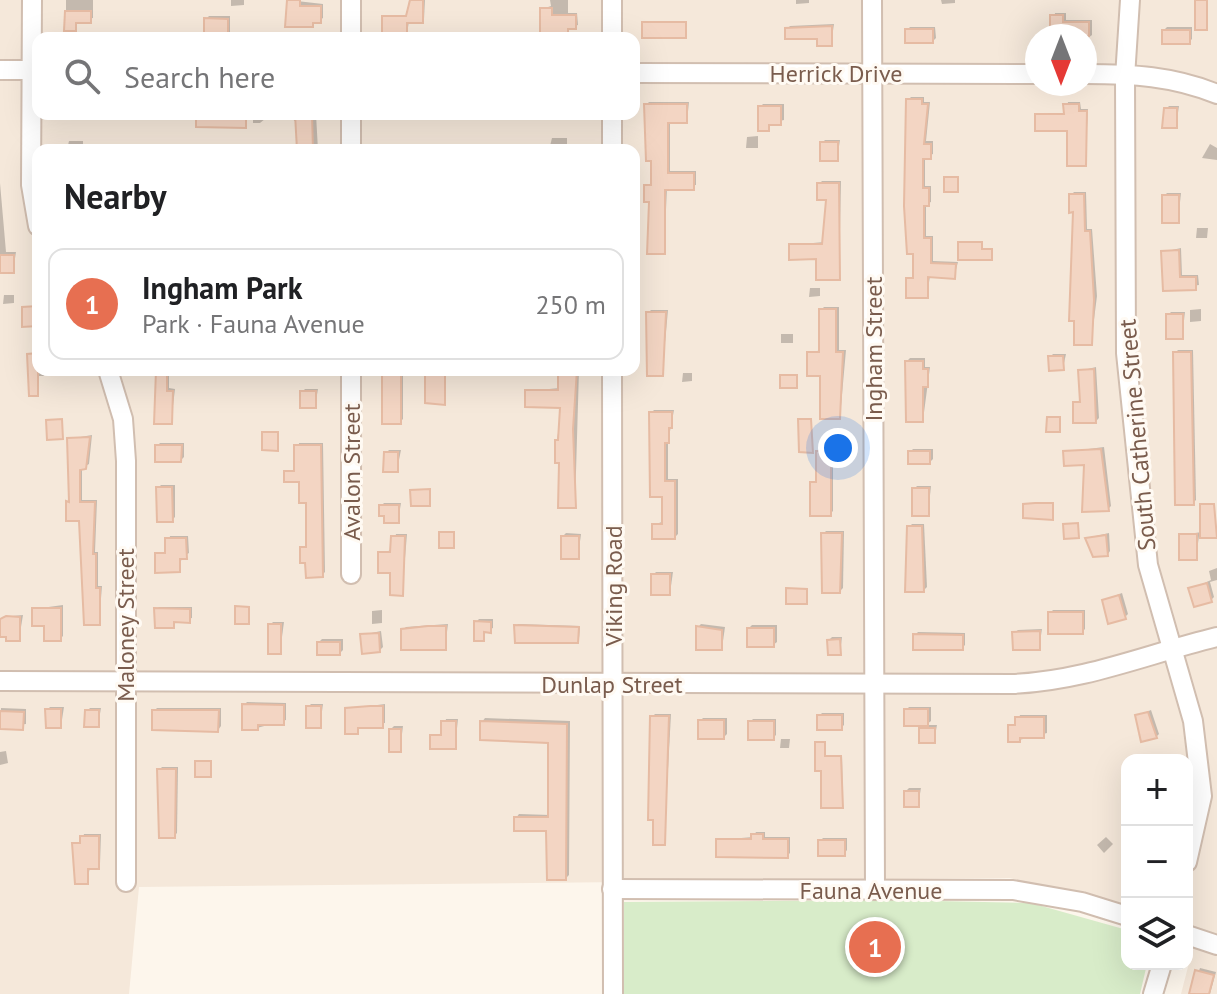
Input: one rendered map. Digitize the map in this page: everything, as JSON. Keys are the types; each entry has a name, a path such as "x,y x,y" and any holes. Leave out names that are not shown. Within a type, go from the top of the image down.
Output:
{"street":[{"path":"32,0 33,32"},
{"path":"351,0 351,32"},
{"path":"612,0 612,32"},
{"name":"Ingham Street","path":"872,0 875,890"},
{"name":"South Catherine Street","path":"1130,0 1125,77 1126,353 1148,565 1193,721 1202,796 1193,836"},
{"path":"0,70 32,70"},
{"name":"Herrick Drive","path":"640,73 1025,74"},
{"path":"1097,75 1145,75 1183,80 1217,94"},
{"path":"32,144 33,120"},
{"path":"351,120 351,144"},
{"path":"612,120 612,144"},
{"path":"32,156 32,191"},
{"name":"Maloney Street","path":"110,376 123,419 126,461 126,882"},
{"name":"Avalon Street","path":"351,376 351,574"},
{"name":"Viking Road","path":"612,376 613,994"},
{"name":"Dunlap Street","path":"0,681 1054,682 1090,675 1217,637"},
{"name":"Fauna Avenue","path":"612,889 1013,890 1082,902 1121,914"},
{"path":"1193,937 1217,945"},
{"path":"1153,994 1160,970"}],"shaded area":[{"path":"0,0 1217,0 1217,994 1181,994 1187,970 1193,970 1197,932 1193,931 1193,754 1121,754 1121,910 1010,878 139,887 129,994 0,994"}],"green space":[{"path":"890,900 1031,903 1121,928 1121,970 1146,970 1140,994 624,994 624,902"}],"building":[{"path":"287,0 300,0 300,6 321,6 321,23 313,23 313,27 285,27"},
{"path":"410,0 423,0 423,23 407,23 407,32 382,32 382,16 406,16"},
{"path":"1195,0 1207,0 1207,30 1195,30"},
{"path":"540,8 552,8 552,15 576,15 576,29 540,32"},
{"path":"65,11 91,11 91,23 76,23 76,31 64,31"},
{"path":"1050,15 1063,15 1063,22 1089,22 1089,24 1050,24"},
{"path":"204,18 228,19 228,32 204,32"},
{"path":"642,22 686,22 686,38 642,38"},
{"path":"832,26 832,46 817,46 817,39 785,39 785,28"},
{"path":"905,29 933,29 933,43 905,43"},
{"path":"1162,30 1190,30 1190,44 1162,44"},
{"path":"906,99 922,99 922,104 928,104 924,144 931,144 931,159 923,159 923,188 929,188 929,206 924,206 924,238 931,238 931,263 956,264 955,279 928,277 928,298 906,298 906,278 913,278 913,254 907,254 904,206"},
{"path":"644,104 687,104 687,123 668,123 668,173 694,173 694,190 665,190 665,254 647,254 649,202 644,202 644,185 651,185 651,161 646,161"},
{"path":"1063,104 1079,104 1079,111 1087,111 1086,166 1067,166 1067,131 1035,131 1035,114 1064,114"},
{"path":"758,106 781,106 781,125 769,125 769,131 758,131"},
{"path":"1164,108 1177,108 1177,128 1162,128"},
{"path":"196,120 246,120 246,128 196,127"},
{"path":"295,120 312,120 313,144 297,144"},
{"path":"820,142 838,142 838,161 820,161"},
{"path":"944,177 958,177 958,192 944,192"},
{"path":"817,183 839,183 840,280 816,280 816,259 789,260 789,244 822,244 826,200 817,200"},
{"path":"1069,194 1084,194 1085,231 1090,231 1094,300 1092,345 1074,345 1074,321 1069,321 1073,212 1069,213"},
{"path":"1162,195 1179,195 1179,223 1162,223"},
{"path":"958,242 982,242 982,249 992,249 992,260 958,260"},
{"path":"1179,250 1180,277 1196,277 1196,290 1163,291 1161,251"},
{"path":"0,255 14,255 14,273 0,273"},
{"path":"32,306 32,326 22,327 22,307"},
{"path":"819,309 836,309 836,352 843,352 840,419 820,419 820,376 807,376 807,352 819,352"},
{"path":"646,312 666,312 663,376 647,376"},
{"path":"1166,314 1183,314 1183,339 1166,339"},
{"path":"1173,352 1191,352 1194,505 1175,505"},
{"path":"27,354 32,354 32,376 38,376 38,396 29,396"},
{"path":"1048,356 1063,356 1064,370 1049,371"},
{"path":"905,361 923,361 923,369 928,369 928,387 923,387 923,422 906,422"},
{"path":"1094,369 1096,423 1073,423 1073,402 1080,402 1078,370"},
{"path":"780,375 797,375 797,388 780,388"},
{"path":"156,376 167,376 167,391 173,391 172,424 154,424"},
{"path":"382,376 401,376 401,424 382,424"},
{"path":"425,376 445,376 445,405 425,403"},
{"path":"558,376 577,376 573,429 576,508 558,508 559,463 555,463 555,440 558,440 560,408 525,407 525,390 558,390"},
{"path":"300,391 316,391 316,408 300,408"},
{"path":"649,412 672,412 669,443 665,443 665,481 675,481 675,539 652,539 652,524 662,524 662,497 650,497"},
{"path":"1047,417 1060,417 1060,432 1046,432"},
{"path":"62,419 63,439 47,440 46,420"},
{"path":"798,419 811,419 813,453 799,452"},
{"path":"262,432 278,432 278,451 262,450"},
{"path":"90,437 86,469 80,470 80,502 95,502 93,554 96,554 96,588 100,588 100,625 84,625 79,521 66,521 66,501 69,502 67,438"},
{"path":"155,445 182,445 181,462 155,462"},
{"path":"294,445 321,445 323,577 306,578 305,563 300,563 300,547 306,547 306,503 299,503 299,482 284,482 284,471 294,471"},
{"path":"1101,449 1109,511 1082,512 1084,465 1064,466 1063,451"},
{"path":"816,451 841,451 841,466 831,466 831,516 810,516 810,482 816,482"},
{"path":"908,451 930,451 930,464 908,464"},
{"path":"384,452 398,452 398,472 383,472"},
{"path":"156,487 172,487 173,522 157,522"},
{"path":"912,488 929,488 929,516 912,516"},
{"path":"430,489 430,506 411,506 410,490"},
{"path":"1053,503 1053,520 1023,518 1023,504"},
{"path":"1200,504 1214,504 1217,538 1200,538"},
{"path":"379,505 399,505 399,523 384,523 384,516 379,516"},
{"path":"1078,523 1079,538 1064,539 1063,524"},
{"path":"907,526 922,526 924,592 905,592"},
{"path":"439,532 454,532 454,548 439,548"},
{"path":"821,533 842,533 840,593 822,593"},
{"path":"1179,534 1197,534 1197,560 1179,560"},
{"path":"1106,535 1108,556 1093,557 1085,538"},
{"path":"391,536 405,536 403,596 390,595 390,573 378,573 378,552 390,552"},
{"path":"561,536 579,536 579,559 561,559"},
{"path":"165,538 186,538 187,559 180,559 180,572 155,573 155,553 165,553"},
{"path":"651,574 670,574 670,595 651,595"},
{"path":"1207,583 1212,602 1194,607 1188,588"},
{"path":"786,588 807,589 807,604 786,604"},
{"path":"1119,595 1126,619 1108,624 1102,600"},
{"path":"235,606 249,607 249,624 235,624"},
{"path":"32,608 61,608 61,641 44,641 44,626 32,626"},
{"path":"154,608 190,609 190,623 174,622 174,628 155,628"},
{"path":"1048,612 1083,612 1083,634 1048,634"},
{"path":"20,617 20,641 6,641 6,637 0,637 0,619"},
{"path":"474,621 491,622 491,633 484,632 484,641 474,641"},
{"path":"268,624 281,624 281,654 268,654"},
{"path":"514,625 579,627 578,643 515,643"},
{"path":"446,626 446,650 401,650 401,629"},
{"path":"696,626 722,630 722,650 696,650"},
{"path":"747,628 774,628 774,647 747,647"},
{"path":"1040,631 1040,650 1013,650 1012,632"},
{"path":"379,633 380,652 362,654 360,634"},
{"path":"913,634 963,635 963,650 913,650"},
{"path":"840,639 841,655 828,655 827,640"},
{"path":"317,642 340,642 340,655 317,655"},
{"path":"242,704 284,705 284,725 258,725 258,730 242,730"},
{"path":"306,706 321,706 321,728 306,728"},
{"path":"383,706 383,728 358,728 358,734 345,734 345,708"},
{"path":"45,709 61,709 61,728 46,728"},
{"path":"904,709 928,709 928,726 904,726"},
{"path":"85,710 99,710 99,727 84,727"},
{"path":"152,710 219,710 218,732 152,730"},
{"path":"0,711 24,712 23,730 0,729"},
{"path":"1148,712 1157,738 1141,742 1135,715"},
{"path":"817,715 842,715 842,730 817,730"},
{"path":"650,716 669,716 665,845 653,845 653,820 648,820"},
{"path":"1015,717 1044,717 1044,738 1020,738 1020,742 1008,742 1008,725 1015,725"},
{"path":"698,720 724,720 724,739 698,739"},
{"path":"441,721 456,721 456,749 430,749 430,735 441,735"},
{"path":"480,721 567,724 566,880 547,880 546,831 514,831 514,817 548,817 548,743 480,740"},
{"path":"748,721 774,721 774,740 748,740"},
{"path":"919,728 935,728 935,743 919,743"},
{"path":"389,729 401,729 401,752 389,752"},
{"path":"815,742 825,742 825,756 841,756 843,808 821,808 821,771 815,771"},
{"path":"195,761 211,761 211,777 195,777"},
{"path":"157,769 176,769 175,838 159,838"},
{"path":"904,791 919,791 919,807 904,807"},
{"path":"751,834 763,834 763,839 788,839 788,858 716,857 716,839 751,839"},
{"path":"80,836 99,836 99,869 88,869 88,884 75,884 72,843 80,843"},
{"path":"818,840 845,840 845,856 818,856"},
{"path":"1195,970 1214,975 1209,994 1189,994"}],"place":[{"name":"Ingham Park","path":"875,947"}]}
